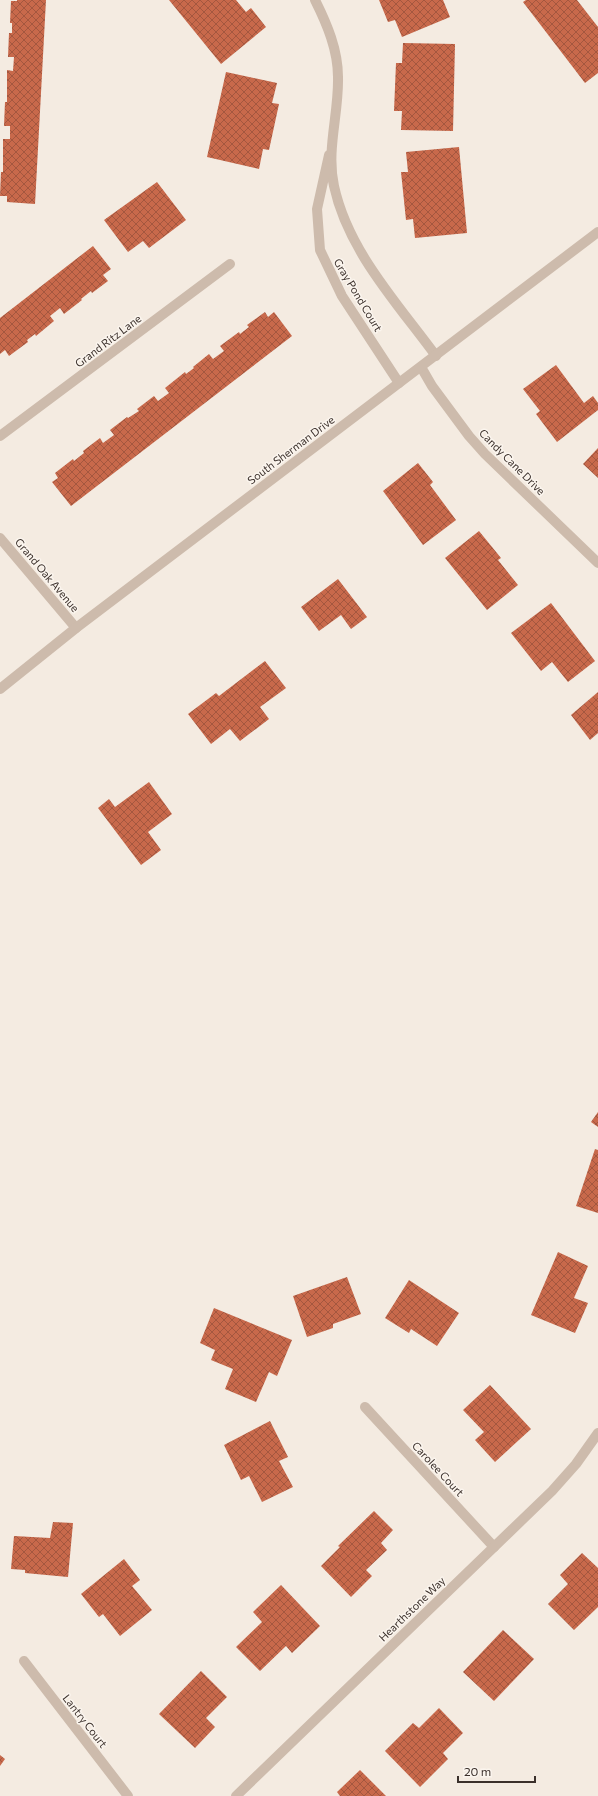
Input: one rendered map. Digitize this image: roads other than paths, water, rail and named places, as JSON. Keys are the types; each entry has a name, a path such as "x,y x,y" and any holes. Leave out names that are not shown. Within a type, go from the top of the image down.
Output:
{"street":[{"name":"Gray Pond Court","path":"315,0 328,27 336,57 339,77 332,142 317,209 320,250 342,296 399,384"},
{"name":"Gray Pond Court","path":"332,142 334,186 348,228 371,268 436,356"},
{"name":"South Sherman Drive","path":"0,689 76,628 598,232"},
{"name":"Grand Ritz Lane","path":"0,436 230,264"},
{"name":"Candy Cane Drive","path":"421,367 441,399 469,436 485,454 598,563"},
{"name":"Grand Oak Avenue","path":"0,538 76,628"},
{"name":"Carolee Court","path":"365,1407 494,1547"},
{"name":"Hearthstone Way","path":"236,1796 560,1483 576,1464 598,1433"},
{"name":"Lantry Court","path":"24,1661 128,1796"}]}
